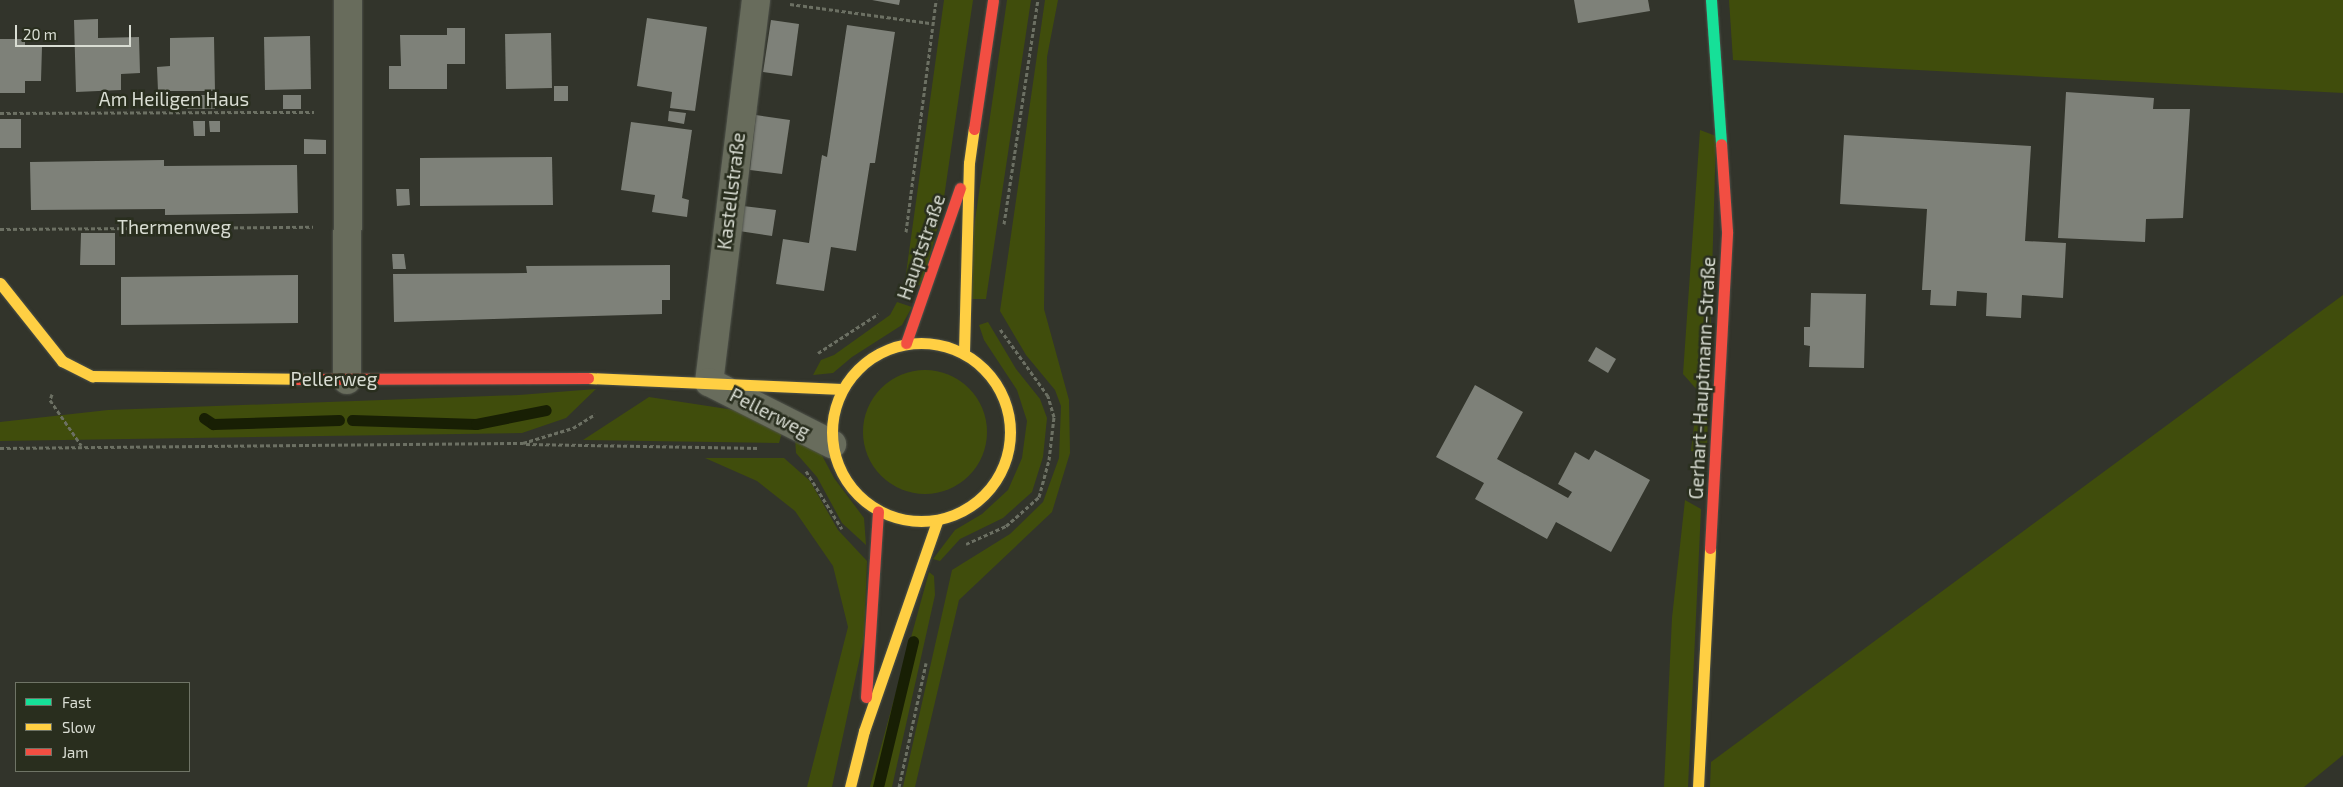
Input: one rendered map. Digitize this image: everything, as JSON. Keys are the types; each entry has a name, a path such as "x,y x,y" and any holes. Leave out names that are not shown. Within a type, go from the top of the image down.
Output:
{"street":[{"path":"347,380 348,0"},
{"name":"Hauptstraße","path":"964,352 969,164 993,0"},
{"name":"Gerhart-Hauptmann-Straße","path":"1698,787 1727,231 1711,0"},
{"name":"Kastellstraße","path":"709,382 768,1"},
{"name":"Hauptstraße","path":"906,343 969,164"},
{"name":"Pellerweg","path":"0,283 62,361 92,376 347,380 532,376 842,389"},
{"path":"906,343 934,343 964,352 989,372 1005,399 1011,430 1006,462 990,490 966,510 937,521 908,521 878,512 856,494 840,471 832,444 835,409 842,389 858,367 880,351 906,343"},
{"name":"Pellerweg","path":"709,382 832,444"},
{"path":"864,731 878,512"},
{"path":"850,787 864,731 937,521"}],"path":[{"path":"905,240 930,23 936,0"},
{"path":"1004,226 1038,0"},
{"path":"768,1 930,23"},
{"name":"Am Heiligen Haus","path":"0,113 349,112"},
{"name":"Thermenweg","path":"0,229 348,227"},
{"path":"805,387 810,362 816,355 886,308"},
{"path":"963,546 1006,526 1039,498 1049,460 1054,417 1048,396 996,322"},
{"path":"62,361 50,400 81,446"},
{"path":"523,444 573,428 598,412"},
{"path":"0,448 523,444 786,448 794,424"},
{"path":"899,787 928,655"}],"green space":[{"path":"944,0 973,0 942,211 922,286 905,281"},
{"path":"1007,0 1031,0 986,299 971,299 972,241"},
{"path":"1045,0 1058,0 1047,57 1044,309 1069,400 1070,453 1052,512 959,600 915,787 903,787 952,570 1010,534 1043,502 1059,458 1061,406 1055,390 1026,355 1000,311"},
{"path":"1729,0 2343,0 2343,93 1733,60"},
{"path":"1700,130 1716,136 1707,448 1698,452 1691,451 1698,391 1683,374"},
{"path":"2343,295 2343,755 2304,787 1710,787 1711,762"},
{"path":"897,302 912,307 902,325 852,357 833,373 813,375 821,360 834,355 890,315"},
{"path":"988,322 1016,369 1040,399 1047,418 1043,457 1032,492 1003,518 960,539 940,561 933,559 955,530 982,514 1008,490 1022,458 1027,421 1017,390 984,340 979,325"},
{"path":"925,370 949,375 960,380 969,388 977,397 982,408 987,432 982,456 977,467 969,476 960,484 949,489 925,494 901,489 890,484 881,476 873,467 868,456 863,432 868,408 873,397 881,388 890,380 901,375"},
{"path":"596,389 566,418 522,433 0,441 0,422 108,410 519,395"},
{"path":"649,397 734,410 783,429 779,443 583,440"},
{"path":"795,438 817,446 834,478 864,518 866,545 842,523 817,477 796,453"},
{"path":"705,458 784,458 810,481 838,530 867,561 864,638 832,787 807,787 848,627 833,566 795,511 757,481"},
{"path":"1685,500 1701,509 1688,787 1664,787 1672,618"},
{"path":"929,572 934,576 935,595 892,787 870,787"}],"building":[{"path":"872,0 900,0 899,5"},
{"path":"1574,0 1648,0 1650,11 1578,23"},
{"path":"647,18 707,27 695,111 670,108 672,92 637,86"},
{"path":"98,19 98,38 139,37 140,73 121,74 121,90 76,92 74,20"},
{"path":"771,20 799,24 792,76 763,72"},
{"path":"847,25 895,32 875,163 870,163 856,251 831,247 824,291 776,284 783,239 809,243 822,155 827,157"},
{"path":"447,28 465,28 465,64 447,64 447,89 389,89 389,66 401,66 400,35 447,35"},
{"path":"551,33 552,88 506,89 505,34"},
{"path":"310,36 311,89 265,90 264,37"},
{"path":"214,37 215,91 158,91 157,67 170,66 170,38"},
{"path":"0,39 25,39 25,47 42,47 41,81 25,81 25,93 0,93"},
{"path":"554,86 568,86 568,101 554,101"},
{"path":"2066,92 2154,98 2153,109 2190,109 2183,218 2146,219 2145,242 2058,238"},
{"path":"187,95 215,95 215,109 187,109"},
{"path":"283,95 301,95 301,109 283,109"},
{"path":"669,111 686,113 684,124 668,121"},
{"path":"756,115 790,120 782,174 750,170"},
{"path":"0,119 21,119 21,148 0,148"},
{"path":"193,121 205,121 205,136 194,136"},
{"path":"209,121 220,121 220,132 210,132"},
{"path":"631,122 692,130 682,198 689,200 687,217 652,212 655,195 621,190"},
{"path":"1844,135 2031,146 2025,241 2066,243 2063,298 2022,295 2021,318 1986,316 1987,293 1957,291 1956,306 1930,305 1931,290 1922,290 1927,209 1840,204"},
{"path":"304,139 326,140 326,154 304,154"},
{"path":"552,157 553,205 420,206 420,158"},
{"path":"164,160 164,166 297,165 298,213 165,215 165,209 31,210 30,162"},
{"path":"396,189 409,189 410,205 397,206"},
{"path":"743,206 776,210 772,236 739,231"},
{"path":"81,233 115,233 115,265 80,265"},
{"path":"392,254 404,254 406,269 393,269"},
{"path":"670,265 670,300 662,300 662,314 394,322 393,274 527,273 526,266"},
{"path":"298,275 298,323 121,325 121,277"},
{"path":"1811,293 1866,294 1864,368 1809,367 1810,346 1804,345 1804,327 1810,327"},
{"path":"1596,347 1616,359 1608,373 1588,361"},
{"path":"1475,385 1523,412 1497,459 1568,498 1572,492 1558,484 1575,452 1589,460 1595,450 1650,480 1611,552 1556,522 1547,539 1475,499 1484,483 1436,457"}],"waterway":[{"path":"352,420 476,424 546,410"},
{"path":"204,418 213,424 339,420"},
{"path":"878,787 913,641"}],"traffic: fast":[{"path":"1711,0 1721,144"}],"traffic: slow":[{"path":"964,352 969,163 974,129"},
{"path":"0,283 62,361 92,376 295,379"},
{"path":"912,343 930,343 947,346 963,353 978,363 990,375 1000,390 1007,406 1010,432 1009,449 1004,466 990,489 978,501 963,511 947,518 930,521 912,521 895,518 879,511 864,501 852,489 842,474 835,458 832,441 832,423 835,406 842,390 852,375 864,363 879,353 895,346 912,343"},
{"path":"588,378 842,389"},
{"path":"850,787 864,731 937,521"},
{"path":"1698,787 1710,548"}],"traffic: jam":[{"path":"974,129 993,0"},
{"path":"1710,548 1727,231 1721,144"},
{"path":"906,343 960,188"},
{"path":"295,379 588,378"},
{"path":"866,697 878,511"}]}
